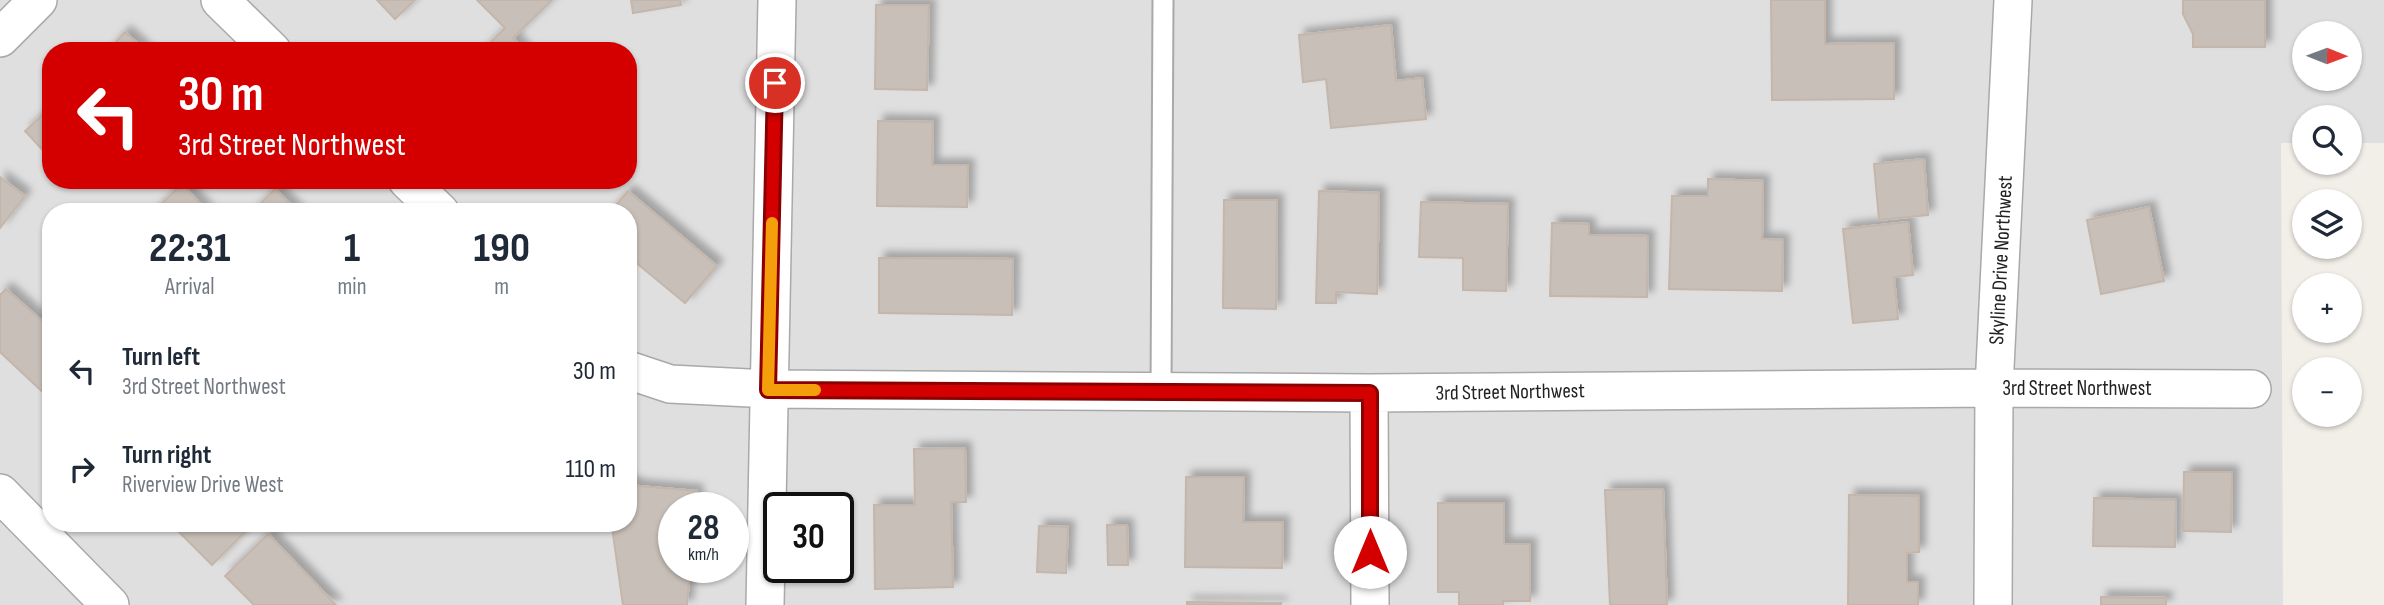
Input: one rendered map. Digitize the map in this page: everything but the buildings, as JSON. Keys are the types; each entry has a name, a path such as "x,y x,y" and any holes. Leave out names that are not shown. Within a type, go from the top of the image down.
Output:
{"street":[{"path":"0,38 38,0"},
{"path":"220,0 263,42"},
{"path":"765,605 777,0"},
{"name":"Skyline Drive Northwest","path":"1993,605 1994,388 2013,0"},
{"path":"416,189 431,203"},
{"name":"3rd Street Northwest","path":"637,373 670,384 768,390 1370,393 1994,388 2252,389"},
{"path":"1370,393 1370,605"},
{"path":"0,493 110,605"}],"lane":[{"path":"1161,392 1163,0"}],"shaded area":[{"path":"0,0 2384,0 2384,143 2362,143 2362,105 2292,105 2292,143 2281,143 2283,605 0,605"}],"slow traffic":[{"path":"772,223 768,390 815,390"}],"route":[{"path":"775,83 768,390 1370,393 1370,552"}]}
